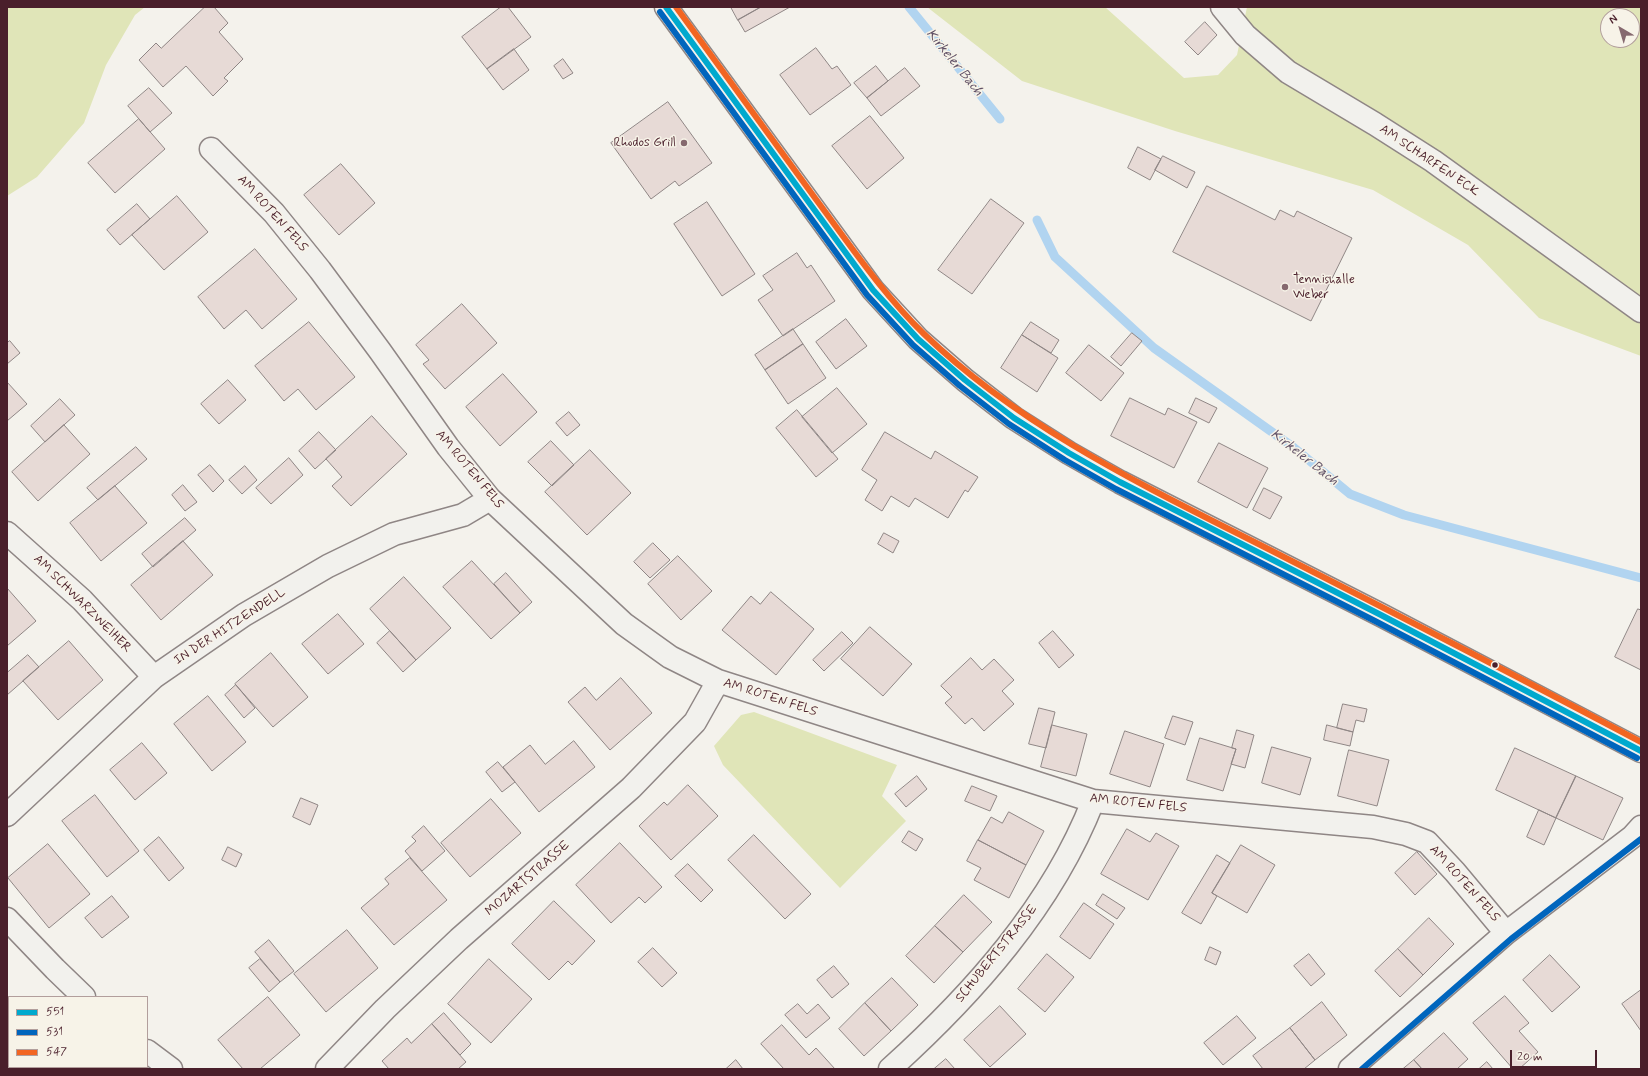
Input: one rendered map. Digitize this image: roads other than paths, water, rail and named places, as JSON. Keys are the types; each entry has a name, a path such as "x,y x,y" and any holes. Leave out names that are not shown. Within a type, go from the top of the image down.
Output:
{"street":[{"path":"666,7 873,290 918,339 965,380 1014,418 1068,453 1120,482 1381,615 1641,751"},
{"name":"AM SCHARFEN ECK","path":"1222,7 1245,35 1288,72 1433,161 1641,311"},
{"name":"AM ROTEN FELS","path":"211,149 274,213 320,270 448,447 490,498 624,624 670,657 718,681 1093,801 1373,827 1406,834 1426,842 1455,872 1506,933"},
{"name":"IN DER HITZENDELL","path":"7,815 154,678 244,615 328,566 394,534 463,515 490,498"},
{"name":"AM SCHWARZWEIHER","path":"7,533 82,600 154,678"},
{"name":"MOZARTSTRASSE","path":"327,1069 385,1009 459,939 631,788 694,722 718,681"},
{"name":"SCHUBERTSTRASSE","path":"890,1069 923,1039 974,986 1026,922 1065,863 1093,801"},
{"path":"1350,1069 1506,933 1632,837 1641,827"},
{"path":"7,919 83,996"},
{"path":"148,1052 171,1069"}],"waterway":[{"name":"Kirkeler Bach","path":"909,7 1000,119"},
{"name":"Kirkeler Bach","path":"1037,220 1055,257 1154,348 1293,447 1350,494 1404,515 1641,578"}],"place":[{"name":"Rhodos Grill","path":"684,143"},
{"name":"Tennishalle Weber","path":"1285,287"}]}
